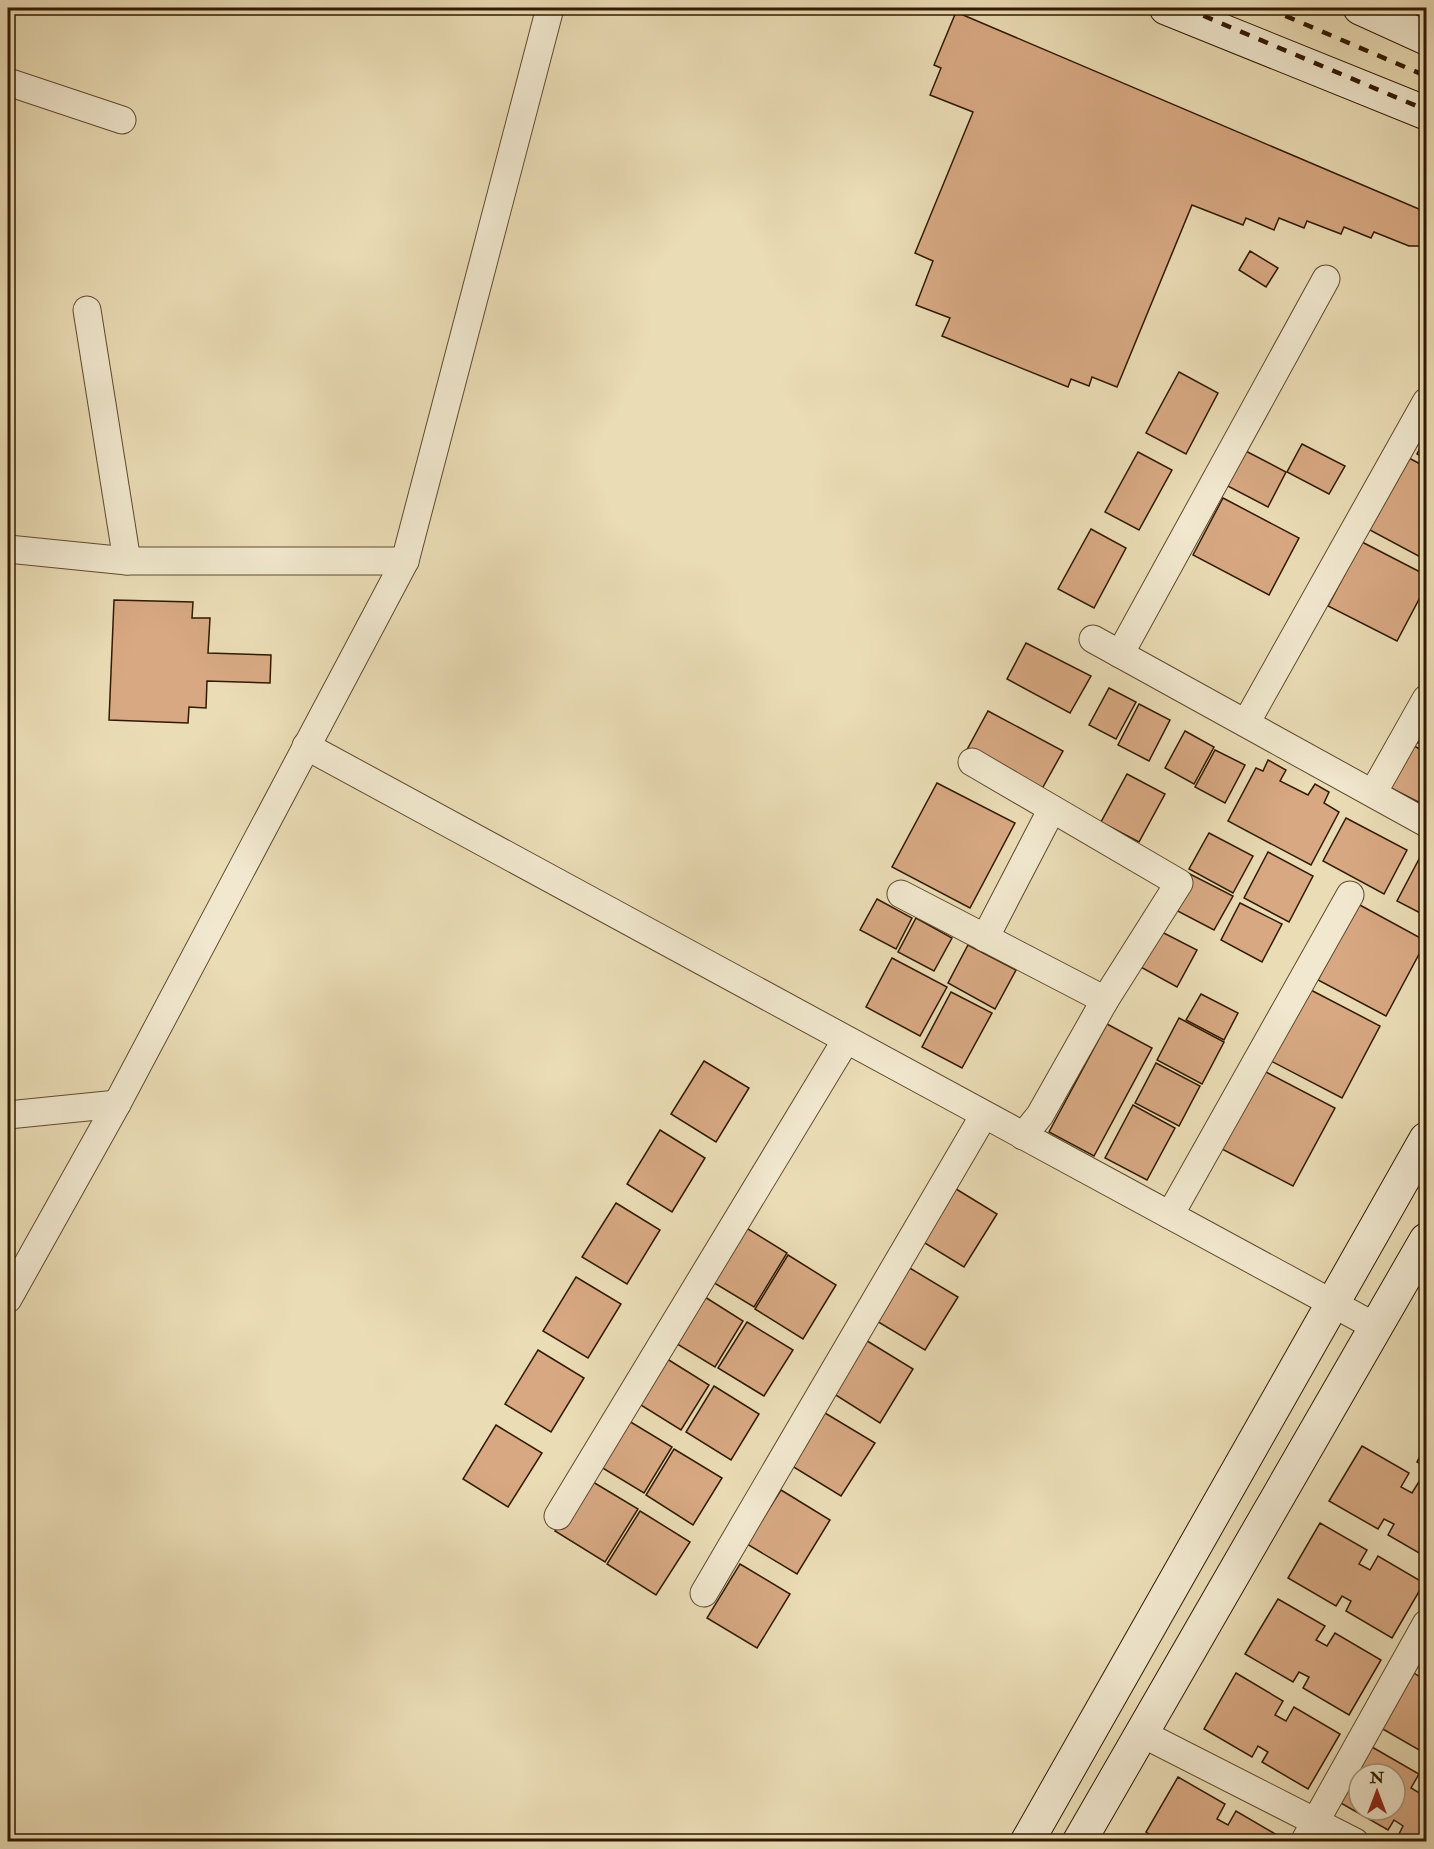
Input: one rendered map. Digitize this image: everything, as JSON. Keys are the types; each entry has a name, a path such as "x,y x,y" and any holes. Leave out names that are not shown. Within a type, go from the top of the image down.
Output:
{"street":[{"path":"8,1299 117,1104 405,561 550,8"},
{"path":"1166,8 1426,113"},
{"path":"1360,8 1426,38"},
{"path":"8,82 122,120"},
{"path":"1120,654 1326,279"},
{"path":"87,310 127,561"},
{"path":"1246,723 1426,402"},
{"path":"8,549 127,561 405,561"},
{"path":"1094,639 1426,823"},
{"path":"1372,793 1426,699"},
{"path":"306,746 1376,1327"},
{"path":"972,762 1179,883 1105,999 1040,1115 1023,1136"},
{"path":"985,938 1052,809"},
{"path":"901,894 1105,999"},
{"path":"1170,1215 1350,895"},
{"path":"558,1516 846,1040"},
{"path":"8,1115 117,1104"},
{"path":"704,1593 984,1115"},
{"path":"1027,1842 1426,1139"},
{"path":"1079,1842 1376,1327 1423,1256"},
{"path":"1310,1831 1426,1624"},
{"path":"1142,1733 1310,1831 1355,1842"}],"building":[{"path":"956,12 1426,212 1426,246 1409,246 1374,232 1371,238 1344,227 1341,234 1307,221 1304,228 1279,218 1274,230 1246,218 1243,225 1192,205 1117,387 1092,377 1089,386 1071,379 1068,387 942,336 950,318 916,305 933,261 915,253 973,112 930,95 941,68 934,65"},
{"path":"1250,251 1278,268 1266,287 1239,270"},
{"path":"1179,372 1218,393 1186,454 1146,433"},
{"path":"1426,436 1426,459 1417,454"},
{"path":"1302,444 1345,466 1329,494 1287,472"},
{"path":"1238,447 1286,472 1268,507 1220,482"},
{"path":"1138,452 1172,470 1139,530 1105,512"},
{"path":"1407,457 1426,467 1426,560 1368,529"},
{"path":"1223,498 1299,538 1269,595 1193,555"},
{"path":"1091,529 1126,548 1094,608 1058,589"},
{"path":"1362,542 1426,575 1426,586 1397,641 1328,606"},
{"path":"114,600 193,602 192,618 210,618 208,653 271,655 270,683 207,681 206,708 189,707 188,723 109,720"},
{"path":"1026,643 1091,676 1070,713 1007,679"},
{"path":"1109,688 1136,702 1116,739 1089,725"},
{"path":"1139,704 1170,720 1149,761 1118,745"},
{"path":"988,711 1063,751 1038,796 963,757"},
{"path":"1426,724 1426,747 1418,743"},
{"path":"1185,731 1214,747 1194,784 1165,768"},
{"path":"1410,744 1426,752 1426,806 1389,787"},
{"path":"1215,750 1245,765 1225,803 1195,787"},
{"path":"1268,760 1286,770 1280,781 1308,795 1315,784 1329,792 1324,803 1339,812 1311,865 1228,821 1256,768 1263,771"},
{"path":"1127,774 1165,794 1139,842 1101,822"},
{"path":"937,783 1015,823 970,908 892,867"},
{"path":"1346,818 1407,850 1384,894 1323,861"},
{"path":"1209,833 1253,856 1233,893 1189,869"},
{"path":"1268,852 1313,876 1289,922 1244,898"},
{"path":"1419,859 1426,864 1426,916 1397,901"},
{"path":"1186,872 1233,896 1214,930 1168,906"},
{"path":"877,899 912,918 896,949 860,930"},
{"path":"1240,903 1282,924 1262,962 1221,940"},
{"path":"1358,904 1426,941 1386,1016 1318,980"},
{"path":"916,918 952,938 934,971 898,952"},
{"path":"1156,929 1197,950 1177,987 1137,965"},
{"path":"968,945 1016,970 995,1009 948,983"},
{"path":"892,958 947,987 920,1036 866,1007"},
{"path":"1307,988 1380,1026 1342,1098 1269,1060"},
{"path":"951,992 992,1013 962,1068 922,1047"},
{"path":"1201,994 1238,1013 1224,1040 1186,1020"},
{"path":"1179,1018 1224,1042 1202,1084 1157,1060"},
{"path":"1107,1024 1152,1048 1094,1156 1049,1132"},
{"path":"704,1061 749,1088 716,1142 671,1114"},
{"path":"1156,1063 1200,1086 1179,1126 1135,1103"},
{"path":"1262,1070 1335,1108 1293,1186 1220,1148"},
{"path":"1133,1105 1175,1128 1147,1180 1105,1158"},
{"path":"660,1130 705,1158 672,1212 627,1184"},
{"path":"948,1184 997,1214 964,1267 915,1237"},
{"path":"616,1203 660,1230 627,1284 582,1257"},
{"path":"740,1224 787,1253 754,1307 706,1278"},
{"path":"788,1255 836,1285 803,1339 755,1309"},
{"path":"908,1267 958,1297 925,1350 875,1320"},
{"path":"576,1277 621,1304 588,1358 543,1331"},
{"path":"697,1292 743,1321 715,1367 669,1339"},
{"path":"747,1322 793,1350 764,1396 718,1368"},
{"path":"864,1339 913,1369 880,1423 831,1392"},
{"path":"538,1350 584,1378 551,1432 505,1404"},
{"path":"664,1357 709,1385 681,1430 636,1402"},
{"path":"714,1386 759,1414 731,1460 686,1432"},
{"path":"825,1413 875,1443 841,1496 792,1466"},
{"path":"624,1418 672,1447 644,1493 596,1464"},
{"path":"496,1425 542,1453 508,1507 463,1479"},
{"path":"1426,1444 1426,1467 1417,1462"},
{"path":"1362,1446 1409,1473 1401,1487 1412,1493 1420,1480 1426,1483 1426,1557 1388,1535 1394,1524 1384,1519 1378,1529 1329,1501"},
{"path":"674,1449 722,1478 693,1525 646,1495"},
{"path":"588,1479 638,1509 605,1562 555,1531"},
{"path":"781,1490 830,1520 797,1574 747,1544"},
{"path":"640,1511 690,1542 656,1595 607,1564"},
{"path":"1320,1523 1367,1550 1359,1564 1370,1570 1378,1556 1424,1583 1392,1638 1346,1611 1351,1601 1342,1596 1336,1606 1288,1578"},
{"path":"740,1564 790,1594 757,1648 707,1618"},
{"path":"1278,1599 1325,1626 1316,1640 1327,1646 1335,1633 1381,1660 1349,1715 1303,1688 1309,1677 1299,1672 1293,1682 1245,1654"},
{"path":"1236,1673 1283,1701 1275,1715 1286,1721 1294,1707 1340,1734 1308,1789 1262,1762 1268,1752 1258,1746 1252,1757 1204,1729"},
{"path":"1414,1673 1426,1681 1426,1754 1381,1728"},
{"path":"1372,1747 1398,1762 1363,1762"},
{"path":"1407,1767 1419,1774 1411,1788 1421,1794 1426,1786 1426,1842 1408,1842 1398,1836 1403,1826 1397,1822 1407,1822"},
{"path":"1178,1777 1225,1804 1217,1819 1228,1825 1236,1811 1282,1838 1280,1842 1161,1842 1146,1832"},
{"path":"1347,1789 1347,1807 1339,1802"},
{"path":"1374,1822 1393,1822 1388,1830"}],"railway":[{"path":"1185,8 1426,110"},
{"path":"1267,8 1426,76"}]}
